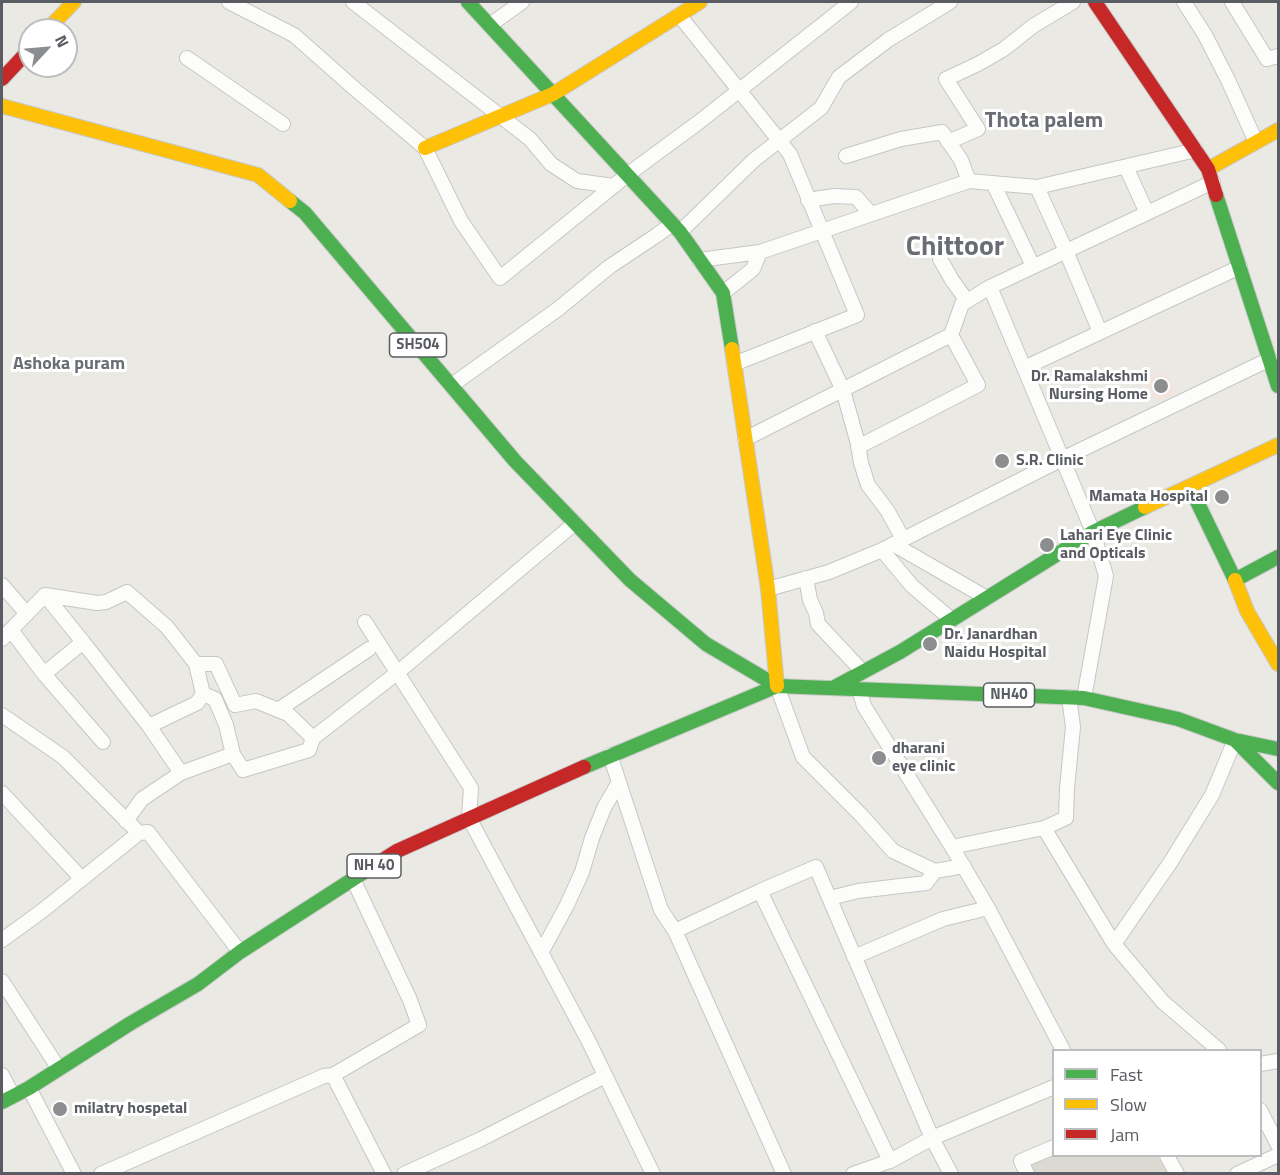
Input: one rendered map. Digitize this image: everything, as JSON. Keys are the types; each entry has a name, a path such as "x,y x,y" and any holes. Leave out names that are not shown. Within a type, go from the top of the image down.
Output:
{"main road":[{"path":"59,18 74,2"},
{"path":"468,2 676,228 723,293 768,589 777,686"},
{"path":"425,148 553,94 700,2"},
{"path":"1095,2 1196,150 1210,176 1272,353 1278,386"},
{"path":"2,79 18,61"},
{"name":"SH504","path":"2,106 258,175 305,213 515,461 630,580 706,644 777,686"},
{"path":"1210,176 1256,142 1278,130"},
{"path":"833,688 952,620 1093,532 1278,445"},
{"path":"1190,487 1235,580 1247,611 1278,664"},
{"path":"1235,580 1278,557"},
{"name":"NH40","path":"777,686 1084,698 1178,719 1235,740 1278,749"},
{"name":"NH 40","path":"7,1099 29,1088 131,1023 198,984 240,952 397,851 610,755 777,686"},
{"name":"NH40","path":"1235,740 1278,783"}],"street":[{"path":"229,2 294,35 425,148 461,221 500,278 627,175 851,2"},
{"path":"353,2 530,139 551,164 577,181 614,186"},
{"path":"490,25 522,2"},
{"path":"452,385 558,309 609,267 657,235 676,228 754,159 821,108 839,77 888,40 950,2"},
{"path":"948,142 978,129 946,79 1004,49 1033,26 1072,2"},
{"path":"1184,2 1205,35 1256,142"},
{"path":"1232,2 1267,59 1278,56"},
{"path":"679,15 790,154 857,315 734,364"},
{"path":"187,58 282,124"},
{"path":"846,156 901,139 942,132 961,160 969,181"},
{"path":"699,260 760,252 969,181 1036,187 1196,150"},
{"path":"1126,166 1147,213"},
{"path":"745,439 951,335 962,304 990,286 1147,213 1210,176"},
{"path":"993,183 1033,266"},
{"path":"1036,187 1100,332"},
{"path":"808,200 834,196 856,197 871,214"},
{"path":"723,293 753,269 760,252"},
{"path":"940,259 967,301"},
{"path":"1024,368 1240,267"},
{"path":"990,286 1093,532 1106,576 1084,698"},
{"path":"815,332 843,390 861,463 868,485 886,510 892,544 912,586 952,620"},
{"path":"858,447 978,385 951,335"},
{"path":"768,589 829,572 892,544 1272,353"},
{"path":"203,694 216,699 226,725 233,754 243,770 309,750 313,738 397,673 575,523"},
{"path":"892,544 987,598"},
{"path":"806,578 818,624 863,672"},
{"path":"2,585 27,614"},
{"path":"45,595 97,603 106,602 127,592 167,627 196,664 203,694 197,703 149,726"},
{"path":"45,595 7,635 103,742"},
{"path":"45,595 149,726 181,773"},
{"path":"365,622 471,788 469,818 588,1040 653,1173"},
{"path":"44,674 83,642"},
{"path":"278,710 369,649"},
{"path":"196,664 216,664 235,705 256,701 288,714 313,738"},
{"path":"777,686 803,757 862,816 893,851 935,871 964,867"},
{"path":"859,688 864,706 988,908 1063,1049"},
{"path":"952,847 1044,828 1066,818 1073,726 1069,697"},
{"path":"2,715 63,757 139,833"},
{"path":"1114,944 1170,864 1212,795 1235,740"},
{"path":"126,820 142,799 181,773 233,754"},
{"path":"610,755 661,910 675,931 784,1173"},
{"path":"542,953 582,872 604,808 619,782"},
{"path":"2,793 82,879"},
{"path":"1044,828 1114,944 1163,1002 1218,1049"},
{"path":"2,940 139,833 148,832 240,952"},
{"path":"675,931 816,867 932,1138 951,1173"},
{"path":"830,898 858,891 926,883 935,871"},
{"path":"101,1173 324,1076 333,1075 419,1025 410,1000 352,879"},
{"path":"760,891 890,1161"},
{"path":"854,957 943,919 988,908"},
{"path":"2,981 59,1069"},
{"path":"1262,1064 1278,1062"},
{"path":"2,1075 7,1099"},
{"path":"333,1075 384,1173"},
{"path":"404,1173 479,1140 605,1076"},
{"path":"29,1088 74,1173"},
{"path":"853,1173 890,1161 932,1138 1052,1088"},
{"path":"1262,1114 1278,1145"},
{"path":"1027,1173 1021,1161 1052,1147"},
{"path":"1237,1173 1278,1155"},
{"path":"1168,1157 1177,1173"}],"shaded area":[{"name":"Dr. Ramalakshmi Nursing Home","path":"1164,371 1175,392 1158,402 1146,381"},
{"path":"1052,1154 1052,1157 1158,1157 1168,1173 1035,1173 1030,1164"}],"traffic: fast":[{"path":"468,2 680,232 723,293 732,349"},
{"path":"1216,195 1278,386"},
{"path":"290,201 305,213 515,461 630,580 706,644 777,686"},
{"path":"1190,487 1235,580 1278,557"},
{"path":"833,688 900,652 1093,532 1145,507"},
{"path":"584,767 777,686 1084,698 1178,719 1235,740 1278,749"},
{"path":"1235,740 1278,783"},
{"path":"2,1102 29,1088 131,1023 198,984 240,952 364,872"}],"traffic: slow":[{"path":"59,18 74,2"},
{"path":"425,148 553,94 700,2"},
{"path":"2,106 258,175 290,201"},
{"path":"1208,169 1278,130"},
{"path":"732,349 768,589 777,686"},
{"path":"1145,507 1278,445"},
{"path":"1235,580 1247,611 1278,664"}],"traffic: jam":[{"path":"1095,2 1208,169 1216,195"},
{"path":"2,79 18,62"},
{"path":"364,872 397,851 584,767"}],"place":[{"name":"Dr. Ramalakshmi Nursing Home","path":"1161,386"},
{"name":"S.R. Clinic","path":"1002,461"},
{"name":"Mamata Hospital","path":"1222,497"},
{"name":"Lahari Eye Clinic and Opticals","path":"1047,545"},
{"name":"Dr. Janardhan Naidu Hospital","path":"930,644"},
{"name":"dharani eye clinic","path":"879,758"},
{"name":"milatry hospetal","path":"60,1109"}],"district":[{"name":"Thota palem","path":"1044,122"},
{"name":"Chittoor","path":"955,248"},
{"name":"Ashoka puram","path":"69,365"}]}
